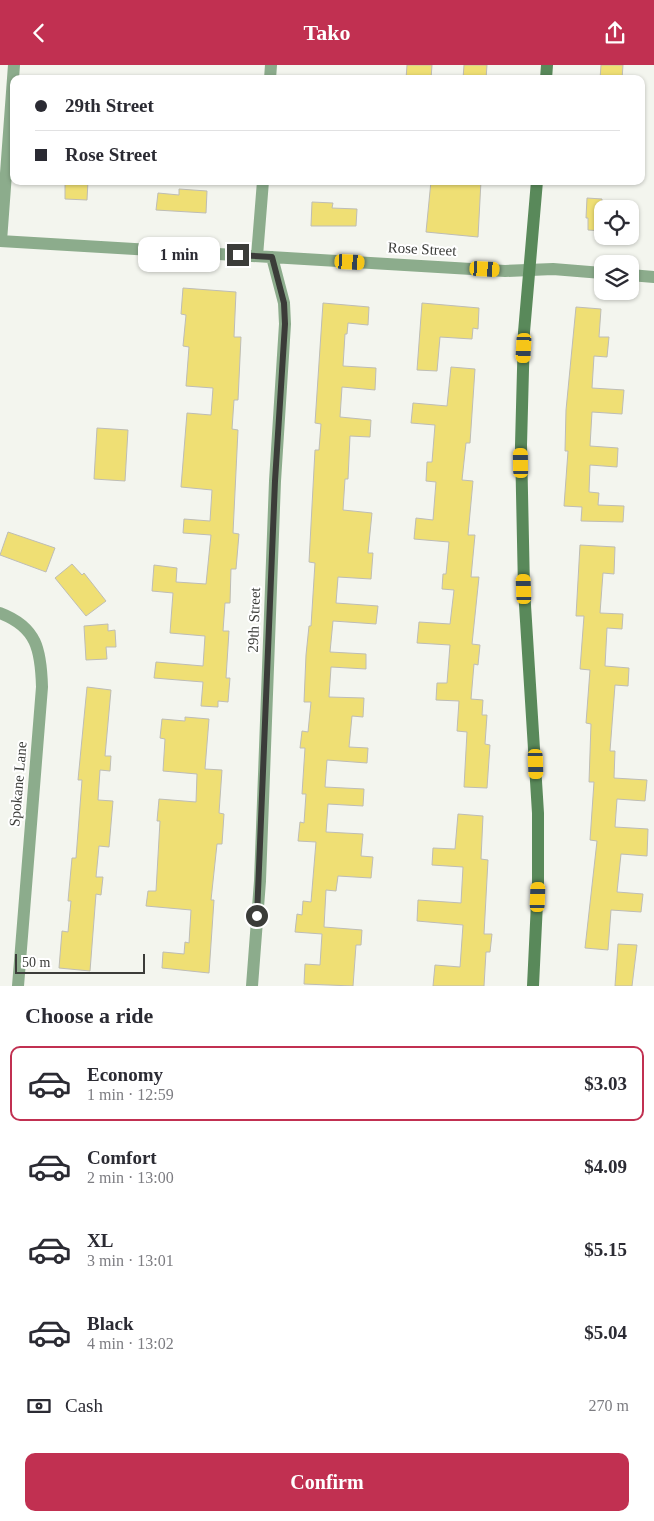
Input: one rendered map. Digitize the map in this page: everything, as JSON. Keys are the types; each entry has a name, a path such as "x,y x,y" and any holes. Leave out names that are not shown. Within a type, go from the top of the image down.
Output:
{"street":[{"path":"1,241 10,119"},
{"path":"257,256 262,185"},
{"path":"533,986 538,882 538,813 524,589 520,445 524,332 531,269 537,185"},
{"name":"Rose Street","path":"1,241 505,271 553,269 594,272"},
{"name":"29th Street","path":"252,986 260,881 275,481 285,324 284,303 272,257"},
{"path":"639,276 654,277"},
{"name":"Spokane Lane","path":"0,613 18,621 29,632 36,643 41,665 42,687 18,986"}],"building":[{"path":"407,65 432,65 431,75 406,75"},
{"path":"464,65 487,65 486,75 463,75"},
{"path":"601,65 623,65 622,75 600,75"},
{"path":"65,185 88,185 87,200 65,199"},
{"path":"431,185 481,185 478,237 426,232"},
{"path":"179,189 207,191 206,213 156,210 158,193 179,195"},
{"path":"587,198 602,199 594,200 594,230 588,230 588,218 586,218"},
{"path":"312,202 333,203 332,208 357,209 356,226 311,226"},
{"path":"183,288 236,292 234,337 241,337 238,400 234,400 232,429 238,430 233,533 239,534 236,569 231,569 230,603 225,603 223,631 229,631 226,678 230,678 228,702 218,701 218,707 201,706 203,682 154,678 156,662 203,666 205,636 170,633 173,593 152,591 154,565 177,568 176,582 206,584 211,535 183,533 184,519 210,521 212,490 181,487 187,413 211,415 213,388 186,386 189,347 183,346 186,315 181,314"},
{"path":"323,303 369,307 368,325 348,323 347,334 345,334 343,366 376,368 375,390 342,387 340,417 371,420 370,437 350,436 348,479 345,479 343,510 372,513 368,553 373,553 371,579 338,577 336,603 378,606 376,624 333,621 330,652 366,654 366,669 331,667 329,697 364,698 363,717 352,716 349,747 368,748 367,763 327,760 325,787 364,789 363,806 328,804 326,832 363,834 361,856 373,857 371,878 338,876 336,891 326,890 324,927 362,930 361,945 356,945 353,986 304,984 305,964 320,965 322,934 295,932 297,914 302,915 303,901 311,902 316,842 298,841 300,822 304,823 306,794 302,794 305,748 300,748 302,731 308,732 311,702 304,702 306,655 309,626 311,626 315,563 309,562 315,450 319,450 321,424 315,423"},
{"path":"422,303 479,308 478,329 473,328 472,339 440,337 437,371 417,370"},
{"path":"576,307 601,309 599,337 609,337 607,357 594,356 592,388 624,390 622,414 592,412 590,446 618,448 617,467 590,465 589,492 599,493 598,505 624,506 623,522 581,521 582,507 564,506 568,451 565,451 566,410"},
{"path":"451,367 475,369 470,443 466,443 462,480 473,481 468,535 475,535 471,577 479,577 472,644 480,645 478,665 474,664 471,699 483,700 482,715 487,715 485,744 490,745 487,788 464,787 467,732 457,731 459,701 436,700 437,683 447,683 450,645 417,643 419,622 450,624 454,590 442,589 443,574 446,574 449,542 414,539 416,518 433,520 436,482 426,481 427,462 432,462 435,425 411,423 413,403 447,406"},
{"path":"97,428 128,430 125,481 94,479"},
{"path":"8,532 55,548 46,572 0,555"},
{"path":"580,545 615,547 614,574 603,573 600,613 623,614 622,629 607,628 605,666 629,668 628,686 615,685 610,751 615,751 614,778 647,780 645,801 617,799 615,827 648,829 647,856 621,854 617,892 643,894 641,912 611,910 608,950 585,948 597,841 590,840 594,782 589,782 591,724 586,723 590,670 580,669 584,616 576,616"},
{"path":"72,564 82,575 84,573 106,601 86,616 55,578"},
{"path":"108,624 108,631 115,630 116,647 106,647 107,659 86,660 84,626"},
{"path":"87,687 111,690 105,756 111,756 110,771 100,770 98,800 113,801 109,847 99,846 96,877 103,877 101,895 96,894 90,971 59,968 62,931 68,932 71,901 68,901 72,858 76,858 82,780 78,780"},
{"path":"185,717 209,719 205,769 222,770 219,813 224,814 222,844 217,844 211,900 214,900 209,973 162,968 163,952 184,954 185,942 189,943 191,910 146,906 148,891 156,891 160,821 157,821 159,799 196,802 197,774 163,771 165,739 160,738 162,719 185,721"},
{"path":"458,814 483,816 481,859 488,860 484,934 492,934 490,952 486,952 484,986 433,986 435,965 460,967 463,925 417,921 418,900 461,903 463,867 432,865 433,848 455,849"},
{"path":"618,944 637,945 632,986 615,986"}],"route":[{"path":"238,255 272,257 280,281 285,324 275,481 260,881 257,916"}]}
